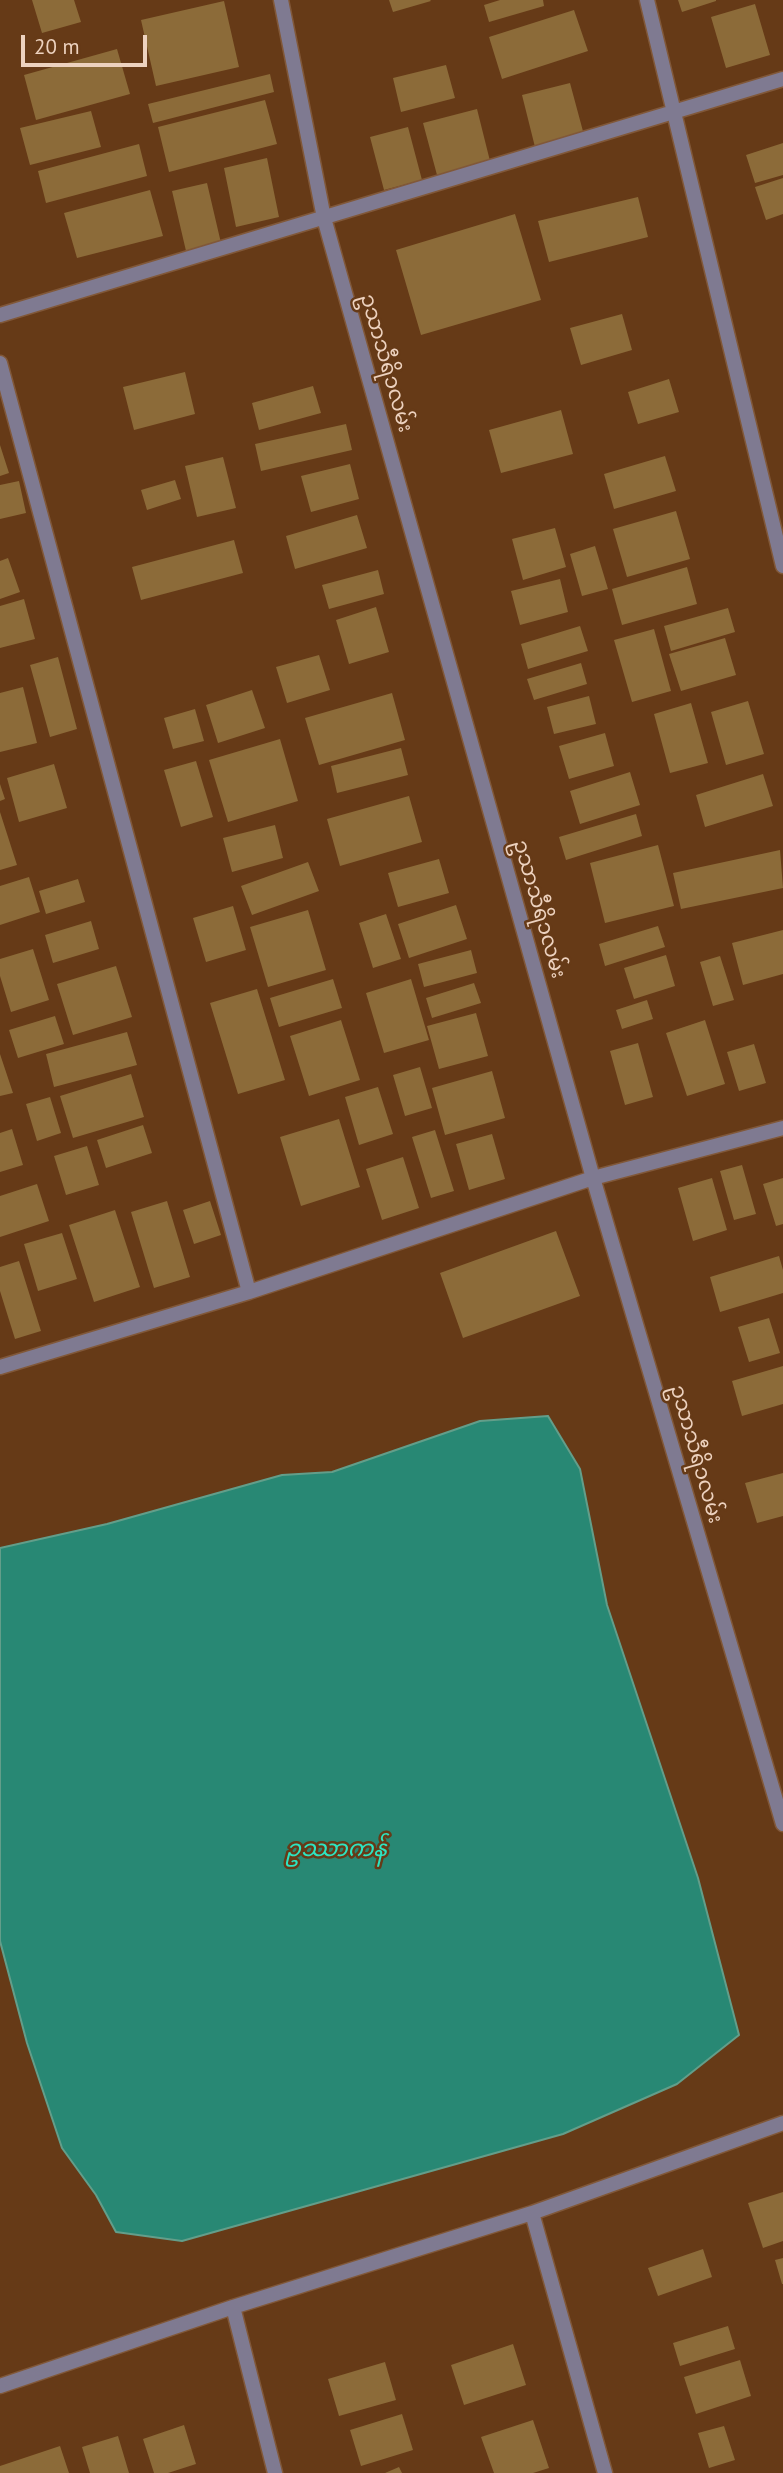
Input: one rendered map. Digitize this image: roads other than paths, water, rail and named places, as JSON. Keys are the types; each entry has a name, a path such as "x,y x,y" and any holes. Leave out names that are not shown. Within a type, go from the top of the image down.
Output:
{"street":[{"name":"ဥသာသီရိ၁လမ်း","path":"281,0 324,218 593,1178 783,1824"},
{"path":"648,0 783,566"},
{"path":"0,315 783,79"},
{"path":"0,363 249,1292"},
{"path":"0,1367 249,1292 593,1178 783,1128"},
{"path":"0,2386 233,2307 532,2213 783,2123"},
{"path":"532,2213 605,2473"},
{"path":"233,2307 275,2473"}],"water":[{"name":"ဥဿာကန်","path":"548,1416 580,1469 607,1605 698,1878 739,2035 677,2084 563,2134 182,2241 116,2232 96,2195 62,2148 27,2043 0,1941 0,1548 107,1524 282,1475 332,1472 480,1421"}]}
